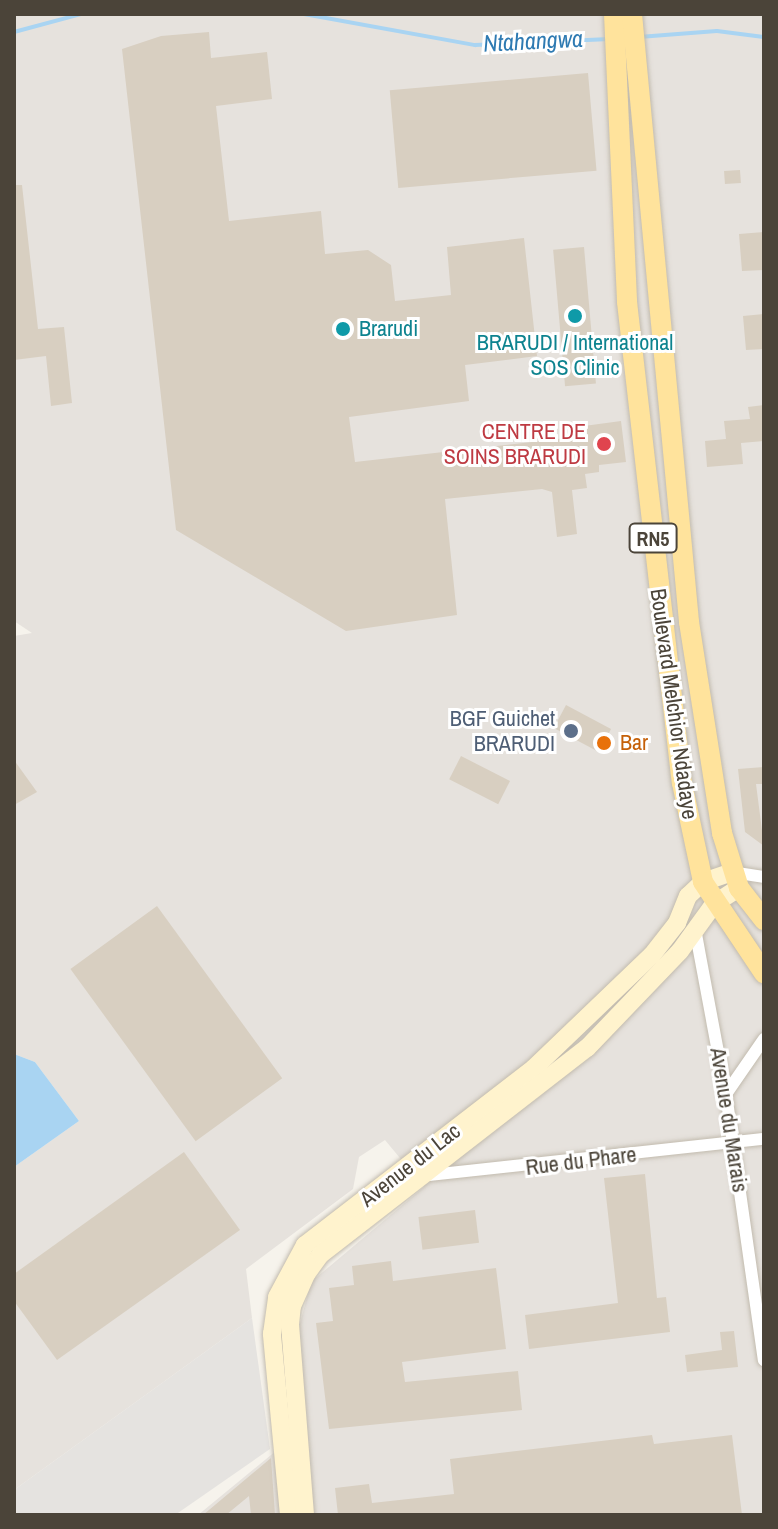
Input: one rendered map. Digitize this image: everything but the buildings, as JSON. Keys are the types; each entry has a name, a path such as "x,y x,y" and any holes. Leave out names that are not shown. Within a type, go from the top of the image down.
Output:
{"main road":[{"name":"Boulevard Melchior Ndadaye","path":"614,14 635,393 682,783 703,882 714,904 764,973"},
{"name":"Boulevard Melchior Ndadaye","path":"632,14 640,77 663,388 689,622 736,880 764,920"},
{"path":"703,882 736,880"},
{"path":"714,904 736,880"},
{"name":"Avenue du Lac","path":"305,1515 292,1464 272,1334 277,1297 305,1245 398,1175 617,994 677,923 688,896 703,882"},
{"name":"Avenue du Lac","path":"289,1515 292,1464 290,1324 298,1292 321,1254 587,1048 714,904"}],"street":[{"path":"736,880 764,878"},
{"name":"Avenue du Marais","path":"695,929 734,1142 764,1360"},
{"path":"726,1094 764,1039"},
{"name":"Rue du Phare","path":"398,1175 423,1176 764,1139"}],"shaded area":[{"path":"14,14 764,14 764,1515 198,1515 305,1427 297,1335 311,1282 424,1187 385,1140 359,1157 353,1189 246,1269 252,1318 14,1490 14,1167 79,1121 35,1062 14,1054 14,636 32,633 14,621"},
{"path":"252,1318 270,1449 175,1515 14,1515 14,1490"}],"water":[{"path":"14,1054 35,1062 79,1121 14,1167"}],"waterway":[{"name":"Ntahangwa","path":"14,32 81,14"},
{"name":"Ntahangwa","path":"304,14 475,45 610,39"},
{"name":"Ntahangwa","path":"639,37 717,31 764,37"}],"place":[{"name":"BRARUDI / International SOS Clinic","path":"575,316"},
{"name":"Brarudi","path":"343,329"},
{"name":"CENTRE DE SOINS BRARUDI","path":"604,444"},
{"name":"BGF Guichet BRARUDI","path":"571,731"},
{"name":"Bar","path":"604,743"}]}
